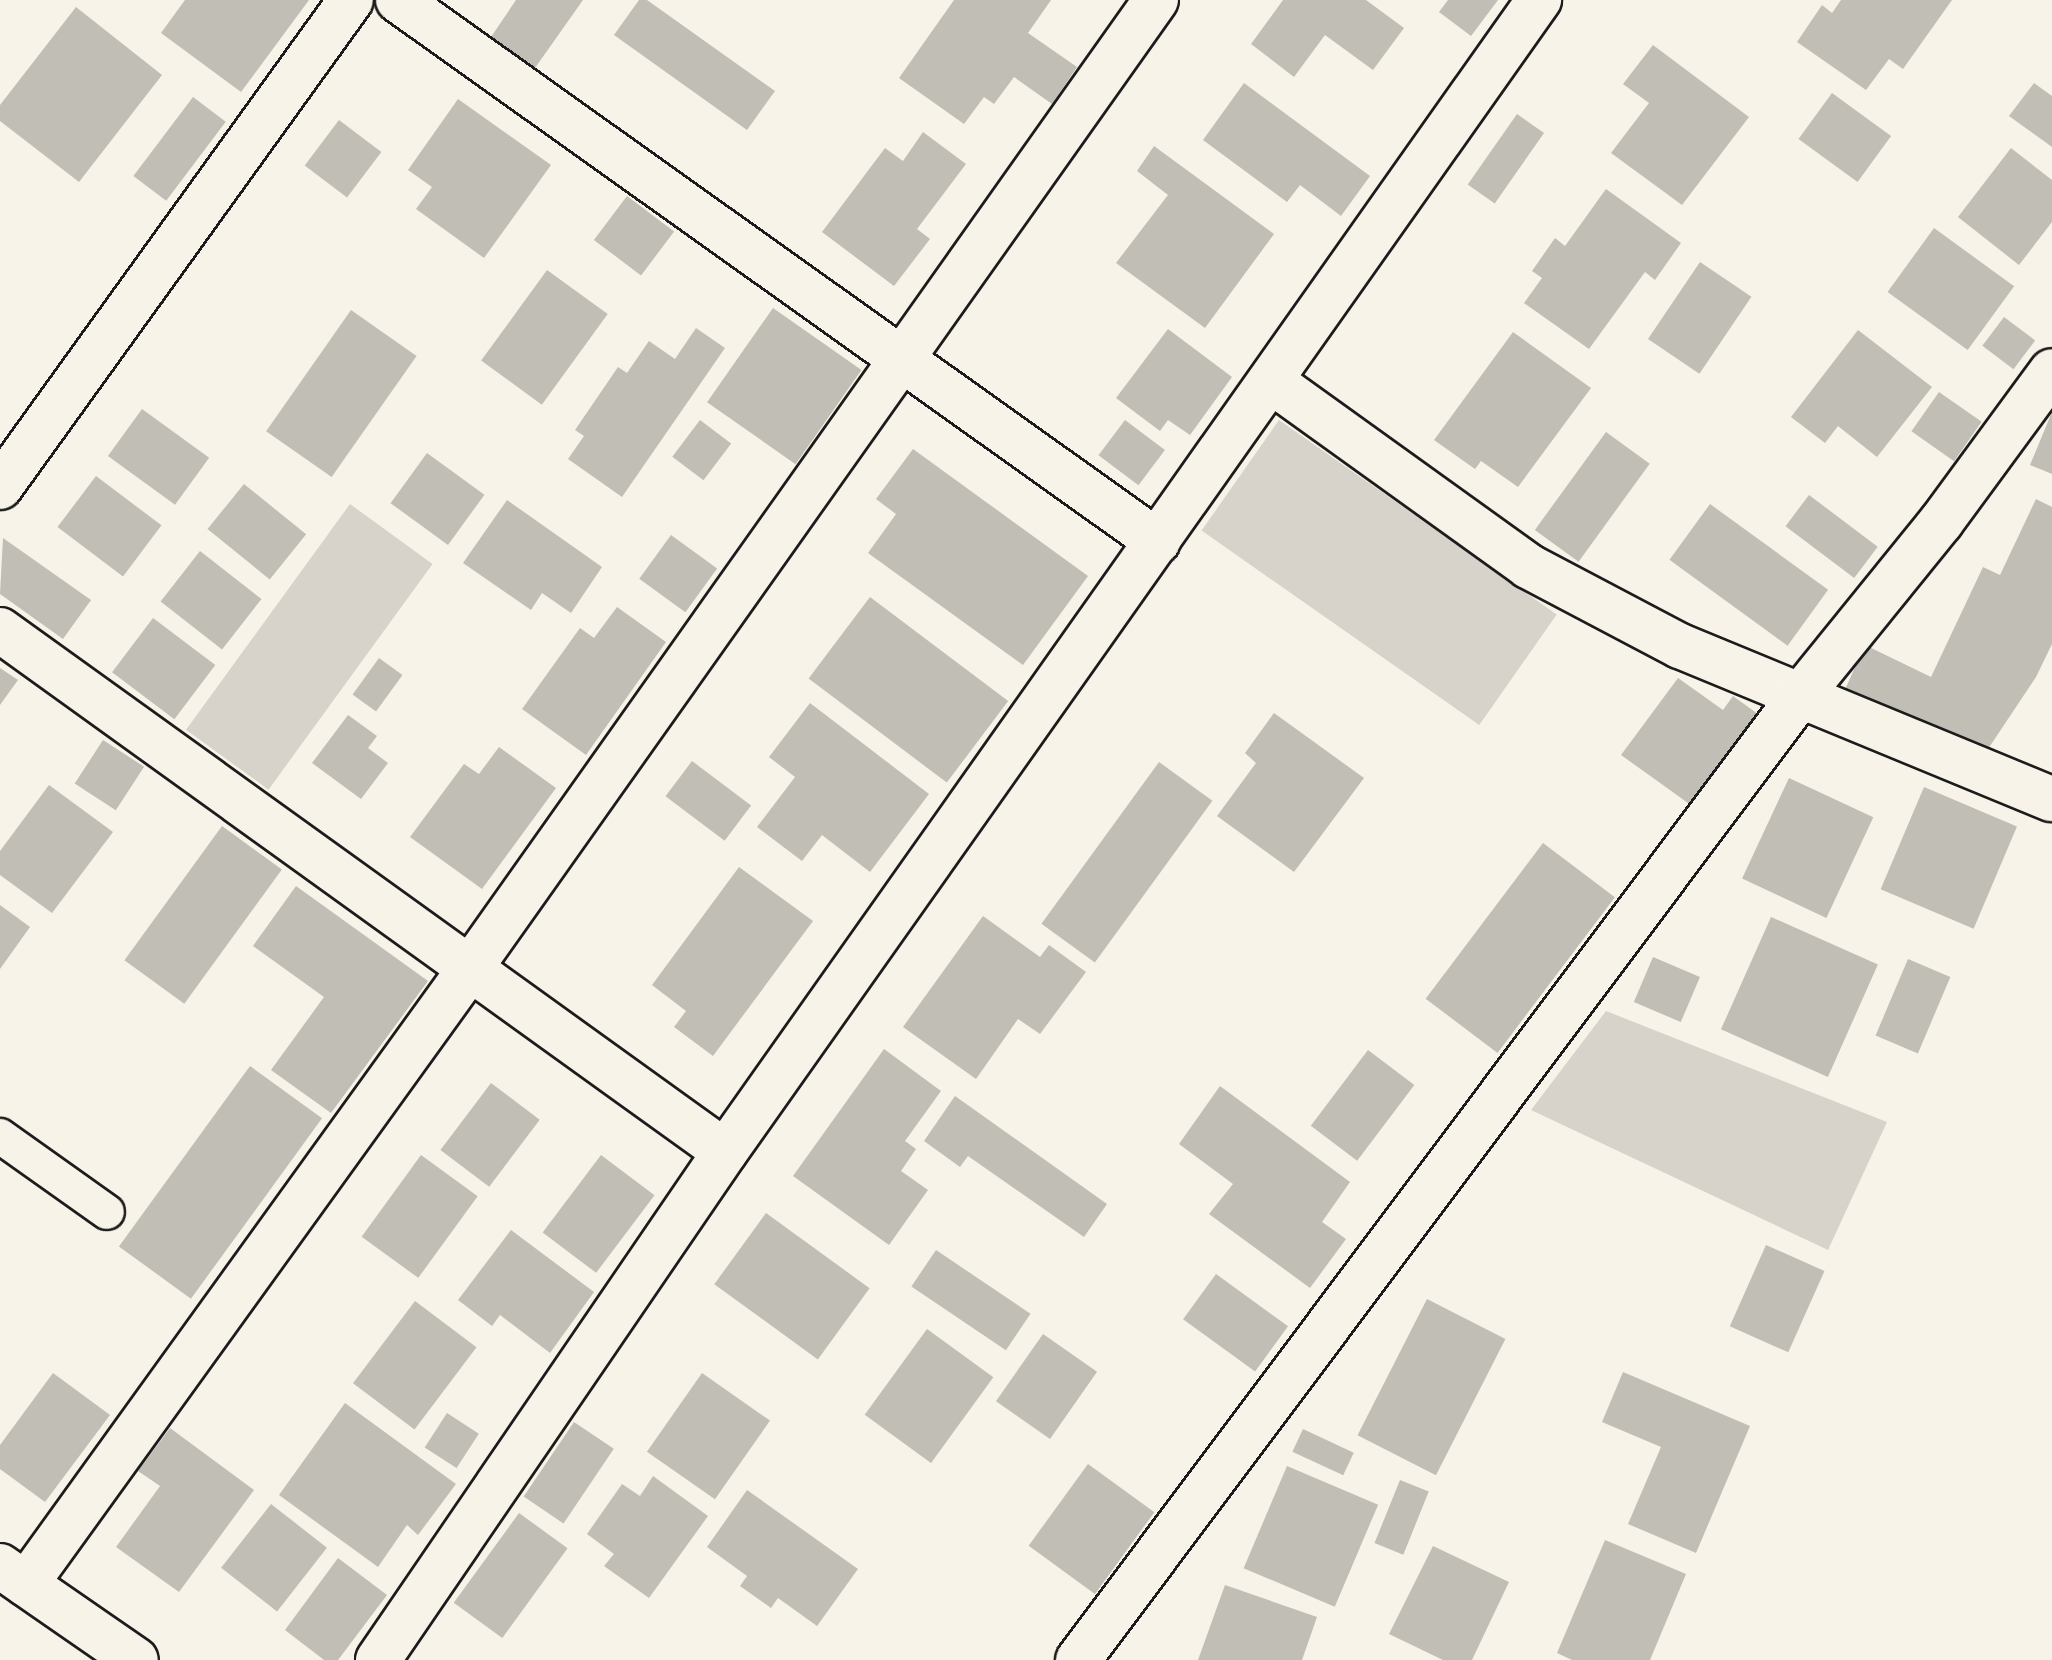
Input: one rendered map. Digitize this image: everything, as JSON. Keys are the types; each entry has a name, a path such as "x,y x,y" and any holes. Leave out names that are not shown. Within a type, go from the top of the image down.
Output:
{"street":[{"path":"0,487 351,0"},
{"path":"398,0 1158,542"},
{"path":"136,1660 13,1575 471,967 1156,0"},
{"path":"378,1660 725,1152 1539,0"},
{"path":"1078,1660 1800,696 1941,522 2052,371"},
{"path":"1271,381 1528,566 1680,646 2052,799"},
{"path":"0,630 725,1152"}],"lane":[{"path":"0,1136 107,1212"}],"shaded area":[{"path":"1279,420 1557,614 1479,725 1202,531"},
{"path":"350,504 433,564 269,790 186,730"},
{"path":"1606,1011 1887,1122 1828,1250 1531,1110"}],"building":[{"path":"185,0 309,0 241,92 161,33"},
{"path":"516,0 583,0 535,68 491,37"},
{"path":"639,0 647,0 775,91 747,130 614,35"},
{"path":"954,0 1051,0 1028,33 1077,67 1052,104 1014,77 994,104 984,97 964,124 899,78"},
{"path":"1283,0 1366,0 1404,28 1373,70 1325,35 1294,77 1251,44"},
{"path":"1448,0 1498,0 1471,36 1439,12"},
{"path":"1841,0 1952,0 1903,69 1889,59 1866,90 1797,42 1822,5 1832,13"},
{"path":"76,7 162,75 79,182 0,121 0,105"},
{"path":"1653,45 1749,117 1682,205 1611,153 1649,103 1623,84"},
{"path":"1244,83 1370,176 1341,216 1300,185 1287,202 1203,140"},
{"path":"2034,83 2052,96 2052,147 2009,116"},
{"path":"1832,93 1891,136 1858,182 1798,139"},
{"path":"193,97 226,122 166,201 133,176"},
{"path":"458,99 551,165 484,258 416,209 432,187 408,170"},
{"path":"1517,114 1544,133 1495,203 1468,184"},
{"path":"339,120 381,152 347,197 305,166"},
{"path":"923,132 966,164 917,229 930,239 894,286 822,232 885,148 903,161"},
{"path":"1154,146 1274,234 1205,328 1116,263 1168,195 1137,171"},
{"path":"2011,148 2052,180 2052,222 2019,265 1958,217"},
{"path":"1606,189 1681,243 1655,280 1645,272 1589,349 1524,303 1542,278 1532,271 1555,238 1565,246"},
{"path":"627,196 674,232 641,275 594,240"},
{"path":"1934,228 2014,286 1968,350 1888,292"},
{"path":"1700,262 1751,297 1699,374 1648,339"},
{"path":"547,270 608,314 542,405 481,361"},
{"path":"773,308 861,370 796,464 707,402"},
{"path":"351,310 417,356 332,477 266,431"},
{"path":"2004,317 2035,340 2013,369 1982,346"},
{"path":"696,328 725,348 622,497 568,459 584,436 575,430 618,367 627,373 649,341 675,359"},
{"path":"1168,329 1232,377 1190,435 1168,420 1160,431 1116,398"},
{"path":"1858,330 1932,387 1877,457 1838,426 1825,443 1791,417"},
{"path":"1513,332 1591,388 1518,487 1481,461 1475,469 1434,440"},
{"path":"1939,392 1982,422 1954,461 1911,431"},
{"path":"142,409 209,458 175,505 108,456"},
{"path":"2052,412 2052,474 2030,465"},
{"path":"700,420 731,443 703,480 672,457"},
{"path":"1125,420 1165,450 1138,485 1099,455"},
{"path":"1606,432 1650,464 1579,562 1535,530"},
{"path":"913,449 1088,576 1023,665 868,553 896,514 876,499"},
{"path":"427,453 484,495 448,545 391,503"},
{"path":"96,476 161,525 123,576 57,527"},
{"path":"244,484 306,534 270,579 207,529"},
{"path":"1809,495 1878,547 1854,578 1786,526"},
{"path":"2036,499 2052,507 2052,644 2036,677 1986,752 1843,694 1865,645 1931,677 1983,567 2000,575"},
{"path":"507,500 602,567 571,613 542,593 531,610 463,563"},
{"path":"1710,504 1828,590 1788,646 1669,560"},
{"path":"671,535 717,569 685,612 639,579"},
{"path":"3,538 91,600 63,639 0,594"},
{"path":"200,551 261,599 222,649 161,601"},
{"path":"870,597 1008,701 947,783 809,678"},
{"path":"617,607 666,642 586,755 522,709 580,628 594,638"},
{"path":"153,618 215,665 174,719 112,672"},
{"path":"379,658 402,675 376,711 353,694"},
{"path":"0,668 18,680 0,705"},
{"path":"1678,678 1723,710 1733,696 1762,717 1695,808 1621,755"},
{"path":"810,703 929,794 870,872 822,835 802,861 757,827 795,777 769,757"},
{"path":"1274,713 1364,778 1294,872 1217,816 1256,763 1245,753"},
{"path":"348,715 377,736 368,748 388,763 361,799 312,763"},
{"path":"103,740 144,767 116,810 75,784"},
{"path":"499,747 556,788 482,889 410,837 464,764 479,774"},
{"path":"692,761 751,806 725,841 666,796"},
{"path":"1159,762 1212,801 1095,963 1041,924"},
{"path":"1789,778 1873,817 1826,918 1742,879"},
{"path":"49,785 113,832 52,913 0,875 0,851"},
{"path":"1924,787 2017,826 1974,929 1881,889"},
{"path":"222,826 282,869 184,1004 124,960"},
{"path":"1543,843 1615,897 1498,1053 1426,999"},
{"path":"739,867 813,921 713,1056 674,1027 686,1011 652,985"},
{"path":"296,886 428,981 331,1113 271,1070 324,997 253,946"},
{"path":"0,905 30,927 0,969"},
{"path":"983,916 1040,957 1049,945 1086,972 1040,1034 1018,1019 976,1079 903,1027"},
{"path":"1771,917 1878,965 1828,1077 1721,1029"},
{"path":"1653,957 1700,977 1681,1022 1634,1002"},
{"path":"1908,959 1950,977 1918,1053 1876,1035"},
{"path":"884,1049 941,1091 905,1141 916,1149 901,1171 928,1190 889,1245 793,1176"},
{"path":"1368,1050 1414,1085 1357,1161 1311,1126"},
{"path":"250,1066 322,1118 191,1299 119,1246"},
{"path":"491,1083 540,1120 489,1187 440,1150"},
{"path":"1220,1086 1350,1182 1322,1222 1346,1239 1310,1288 1209,1214 1233,1184 1179,1144"},
{"path":"955,1096 1107,1204 1084,1237 968,1156 960,1167 924,1141"},
{"path":"421,1155 478,1196 418,1278 362,1237"},
{"path":"601,1155 655,1195 596,1273 543,1232"},
{"path":"766,1213 870,1288 818,1359 714,1284"},
{"path":"511,1230 594,1292 550,1353 500,1315 492,1326 458,1300"},
{"path":"1766,1245 1824,1271 1788,1352 1730,1326"},
{"path":"936,1250 1031,1314 1006,1350 911,1286"},
{"path":"1216,1274 1288,1326 1255,1372 1183,1319"},
{"path":"1427,1299 1505,1339 1436,1475 1358,1435"},
{"path":"415,1301 476,1347 415,1430 353,1383"},
{"path":"927,1329 993,1377 931,1463 865,1415"},
{"path":"1043,1334 1097,1372 1050,1439 996,1401"},
{"path":"1623,1372 1750,1426 1696,1553 1628,1524 1661,1447 1602,1422"},
{"path":"53,1373 110,1415 45,1502 0,1469 0,1445"},
{"path":"702,1373 770,1421 715,1499 647,1452"},
{"path":"345,1403 456,1484 418,1535 407,1525 378,1567 279,1495"},
{"path":"447,1413 479,1434 457,1468 425,1447"},
{"path":"574,1422 614,1449 563,1523 524,1497"},
{"path":"170,1428 254,1490 179,1592 116,1547 160,1486 138,1471"},
{"path":"1303,1429 1354,1453 1343,1475 1292,1452"},
{"path":"1088,1464 1154,1512 1095,1594 1029,1546"},
{"path":"1287,1466 1378,1505 1335,1607 1244,1568"},
{"path":"653,1476 708,1516 649,1598 604,1566 614,1554 587,1534 622,1484 640,1496"},
{"path":"1400,1480 1429,1492 1403,1555 1375,1543"},
{"path":"747,1490 858,1569 817,1626 778,1598 771,1608 740,1586 747,1576 707,1547"},
{"path":"271,1504 327,1548 277,1612 221,1568"},
{"path":"519,1513 568,1548 502,1638 454,1603"},
{"path":"1605,1540 1686,1574 1650,1660 1572,1660 1557,1653"},
{"path":"1433,1546 1509,1582 1472,1660 1443,1660 1389,1634"},
{"path":"338,1558 387,1595 338,1660 324,1660 285,1630"},
{"path":"1225,1585 1317,1617 1302,1660 1198,1660"}]}
